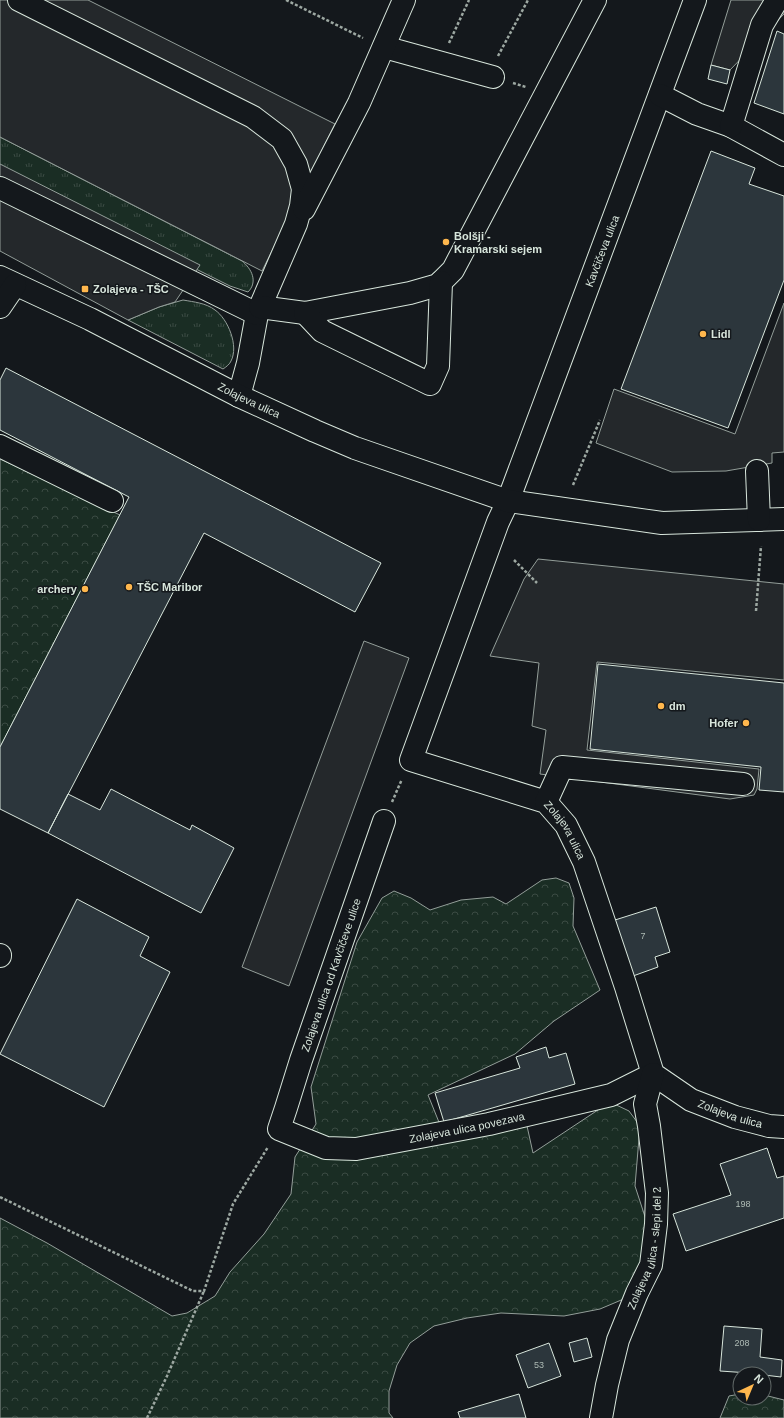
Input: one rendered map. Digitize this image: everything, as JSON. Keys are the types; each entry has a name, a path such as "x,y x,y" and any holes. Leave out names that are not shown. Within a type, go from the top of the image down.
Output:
{"street":[{"path":"18,0 253,118 282,139 296,164 303,189 301,206 296,224"},
{"path":"239,396 248,363 259,310 296,224 359,103 404,0"},
{"path":"0,188 259,310 305,313 410,293 438,285 454,270 595,0"},
{"name":"Kavčičeva ulica","path":"508,501 695,0"},
{"path":"731,126 762,25 778,0"},
{"path":"384,47 490,76"},
{"path":"660,95 696,114 731,126 784,155"},
{"path":"0,307 8,281"},
{"name":"Zolajeva ulica","path":"8,281 90,319 239,396 315,431 355,448 508,501 662,523 784,519"},
{"path":"305,313 322,330 430,384 438,366 441,282"},
{"path":"0,446 112,501"},
{"path":"757,471 759,520"},
{"path":"410,760 498,522 508,501"},
{"name":"Zolajeva ulica","path":"410,760 546,802 566,825 584,862 626,987 653,1074 691,1100 735,1117 769,1126 784,1127"},
{"path":"546,802 562,767 743,784"},
{"name":"Zolajeva ulica od Kavčičeve ulice","path":"278,1129 384,821"},
{"name":"Zolajeva ulica povezava","path":"278,1129 326,1148 356,1148 489,1124 611,1095 653,1074"},
{"name":"Zolajeva ulica - slepi del 2","path":"601,1418 607,1384 618,1340 637,1293 651,1265 656,1224 657,1193 653,1152 645,1104 653,1074"}],"path":[{"path":"286,0 384,47"},
{"path":"439,62 469,0"},
{"path":"528,0 490,76 547,93"},
{"path":"573,485 600,420"},
{"path":"756,611 761,546"},
{"path":"514,560 537,583"},
{"path":"384,821 410,760"},
{"path":"147,1418 204,1291 234,1204 278,1129"},
{"path":"0,1197 193,1291 204,1291"}],"green space":[{"path":"0,137 242,261 251,272 253,284 251,288 248,292 230,286 0,171"},
{"path":"183,300 200,303 215,310 220,314 228,326 234,348 230,363 223,369 128,320 159,307"},
{"path":"0,459 120,515 0,747"},
{"path":"556,878 569,883 574,898 573,926 600,990 554,1021 515,1054 428,1095 447,1142 527,1126 533,1153 610,1102 629,1111 640,1126 635,1186 649,1229 644,1266 626,1298 600,1309 564,1316 501,1313 467,1318 434,1326 410,1343 397,1365 389,1391 389,1413 393,1418 0,1418 0,1218 47,1243 172,1316 187,1313 215,1296 230,1272 264,1234 291,1194 295,1157 316,1124 311,1087 357,942 382,898 394,891 411,898 430,910 461,900 493,897 506,904 542,880"},
{"path":"732,1395 732,1406 772,1406 772,1397 784,1400 784,1418 720,1418 729,1396"}],"shaded area":[{"path":"0,0 88,0 335,124 262,271 0,137"},
{"path":"731,0 784,0 784,14 730,70 711,65"},
{"path":"0,164 200,265 175,302 128,320 0,251"},
{"path":"784,303 784,452 772,453 772,463 726,471 672,472 596,443 614,389 735,434"},
{"path":"538,559 784,584 784,680 597,662 587,750 759,769 757,789 754,795 730,799 540,774 546,730 532,726 539,663 490,656 524,579"},
{"path":"364,641 409,658 289,986 242,967"}],"building":[{"path":"777,31 784,34 784,114 754,103"},
{"path":"711,65 730,70 727,84 708,79"},
{"name":"Lidl","path":"711,151 755,168 749,184 784,196 784,280 728,428 621,389"},
{"name":"TŠC Maribor","path":"6,368 381,563 355,612 204,533 48,833 0,809 0,747 129,497 0,430 0,380"},
{"path":"598,664 784,683 784,792 759,790 761,767 590,749"},
{"path":"111,789 190,830 192,825 234,848 201,913 48,833 68,794 100,810"},
{"path":"77,899 149,937 140,956 170,972 104,1107 0,1054"},
{"path":"656,907 670,952 655,957 658,967 633,976 615,920"},
{"path":"546,1047 549,1058 566,1053 575,1084 444,1122 435,1093 520,1068 516,1057"},
{"path":"767,1148 777,1178 784,1176 784,1218 686,1251 673,1214 731,1195 720,1164"},
{"path":"724,1326 762,1329 760,1357 782,1360 781,1377 772,1376 772,1366 732,1366 732,1372 720,1371"},
{"path":"587,1338 592,1357 574,1362 569,1343"},
{"path":"549,1343 561,1376 528,1388 516,1355"},
{"path":"519,1394 526,1418 460,1418 458,1412"}],"place":[{"name":"Bolšji - Kramarski sejem","path":"446,242"},
{"name":"Zolajeva - TŠC","path":"85,289"},
{"name":"Lidl","path":"703,334"},
{"name":"TŠC Maribor","path":"129,587"},
{"name":"archery","path":"85,589"},
{"name":"dm","path":"661,706"},
{"name":"Hofer","path":"746,723"}]}
